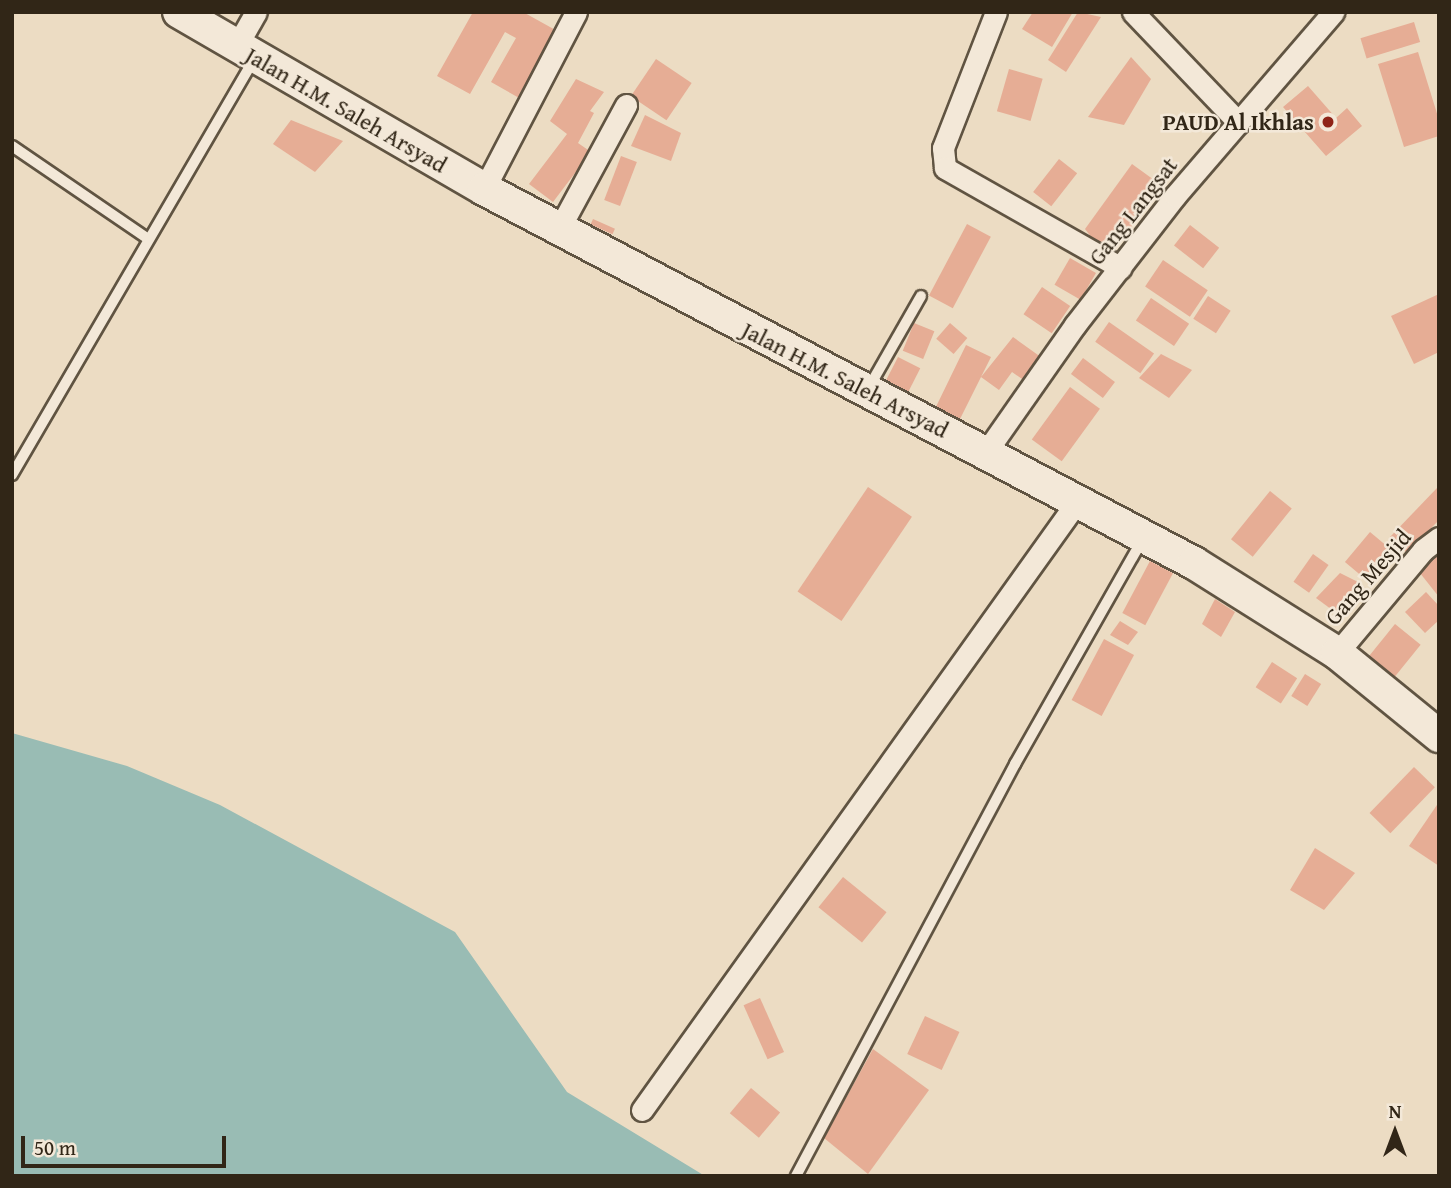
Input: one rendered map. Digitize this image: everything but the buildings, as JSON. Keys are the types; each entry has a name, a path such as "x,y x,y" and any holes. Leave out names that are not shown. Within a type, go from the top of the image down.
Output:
{"street":[{"name":"Jalan H.M. Saleh Arsyad","path":"178,12 484,189 866,391 1079,499 1337,653 1439,736"},
{"path":"245,52 257,12"},
{"path":"484,189 576,12"},
{"path":"996,12 943,148 945,168 1121,268"},
{"path":"1133,12 1239,123"},
{"name":"Gang Langsat","path":"986,452 1074,325 1175,196 1333,12"},
{"path":"559,229 626,105"},
{"path":"642,1110 1079,499"},
{"name":"Gang Mesjid","path":"1337,653 1423,550 1439,538"}],"lane":[{"path":"12,475 147,238 245,52"},
{"path":"12,146 147,238"},
{"path":"866,391 921,296"},
{"path":"796,1176 1015,764 1145,537"}],"water":[{"path":"12,733 127,766 220,805 455,932 567,1092 705,1176 12,1176"}],"place":[{"name":"PAUD Al Ikhlas","path":"1328,122"}]}
